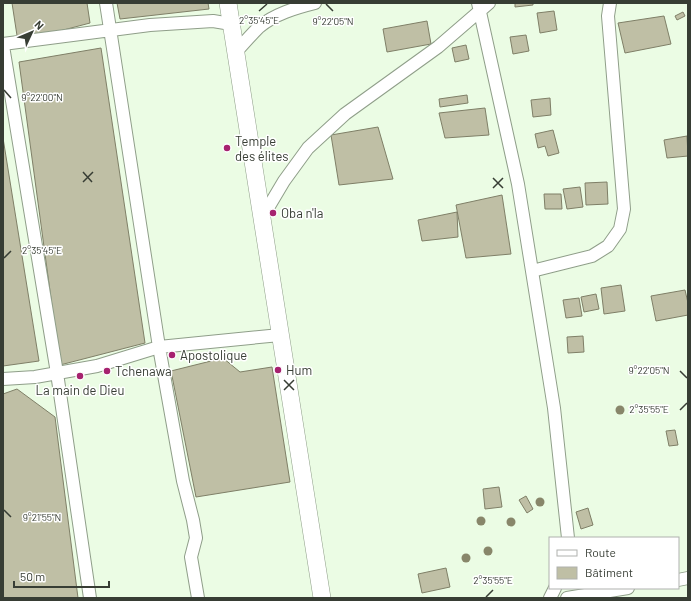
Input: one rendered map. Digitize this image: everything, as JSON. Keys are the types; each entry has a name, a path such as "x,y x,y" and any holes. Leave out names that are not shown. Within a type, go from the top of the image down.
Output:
{"street":[{"path":"106,3 159,347 183,482 196,538 191,557 198,598"},
{"path":"228,3 322,598"},
{"path":"236,52 259,28 270,20 292,8 315,3"},
{"path":"262,218 284,181 308,148 345,114 438,47 478,8 489,3"},
{"path":"532,271 592,256 608,246 620,230 624,203 608,16 610,3"},
{"path":"478,8 518,184 554,408 568,537"},
{"path":"90,598 57,373 3,45 109,30 192,22 213,21 231,24"},
{"path":"3,379 35,377 97,366 159,347 280,335"},
{"path":"550,598 554,589"},
{"path":"567,598 622,589"}],"building":[{"path":"12,3 87,3 90,23 18,42"},
{"path":"117,3 208,3 209,9 120,19"},
{"path":"515,3 533,3 533,5 515,7"},
{"path":"554,11 557,30 540,33 537,13"},
{"path":"683,12 685,16 677,20 675,16"},
{"path":"664,16 671,44 625,53 618,23"},
{"path":"427,21 431,44 387,52 383,29"},
{"path":"526,35 529,51 513,54 510,37"},
{"path":"466,45 469,59 455,62 452,48"},
{"path":"101,48 145,343 60,365 19,62"},
{"path":"467,95 468,103 440,107 439,99"},
{"path":"550,98 551,115 533,117 531,100"},
{"path":"485,108 489,135 445,138 439,113"},
{"path":"378,127 393,179 339,185 331,135"},
{"path":"553,130 559,153 548,156 545,146 538,148 535,134"},
{"path":"687,136 688,156 667,158 664,140"},
{"path":"3,138 39,361 3,366"},
{"path":"607,182 608,204 586,205 585,183"},
{"path":"580,187 583,207 567,209 563,189"},
{"path":"544,194 561,194 562,209 545,209"},
{"path":"502,195 511,254 466,258 456,205"},
{"path":"457,212 458,237 422,241 418,220"},
{"path":"621,285 625,311 604,314 601,288"},
{"path":"685,290 688,303 688,315 656,321 651,296"},
{"path":"596,294 599,309 584,312 581,297"},
{"path":"579,298 582,316 566,318 563,300"},
{"path":"583,336 584,352 568,353 567,337"},
{"path":"223,358 240,372 272,367 290,482 196,497 171,371"},
{"path":"17,389 55,417 78,598 3,598 3,394"},
{"path":"675,430 678,445 669,446 666,431"},
{"path":"499,487 502,507 485,509 483,489"},
{"path":"526,496 533,509 527,513 519,500"},
{"path":"588,508 593,525 581,529 576,512"},
{"path":"446,568 450,587 422,593 418,574"}],"place":[{"name":"Temple des élites","path":"227,148"},
{"name":"Oba n'la","path":"273,213"},
{"name":"Apostolique","path":"172,355"},
{"name":"Hum","path":"278,370"},
{"name":"Tchenawa","path":"107,371"},
{"name":"La main de Dieu","path":"80,376"}]}
